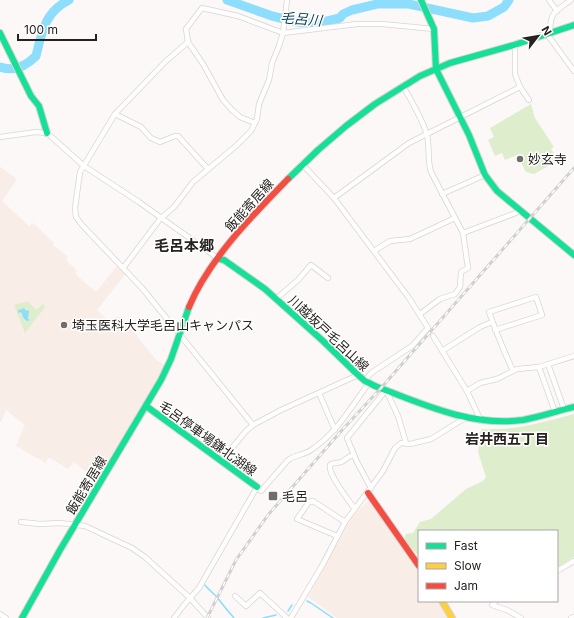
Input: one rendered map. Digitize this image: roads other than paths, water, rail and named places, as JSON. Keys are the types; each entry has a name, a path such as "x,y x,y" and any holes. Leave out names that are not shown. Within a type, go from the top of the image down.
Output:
{"main road":[{"path":"422,0 434,26 436,68 475,148 485,175 497,191 574,255"},
{"name":"飯能寄居線","path":"22,618 75,525 165,374 193,299 219,259 248,221 302,164 346,125 403,86 436,68 457,60 515,45 574,25"},
{"path":"0,33 31,96 39,106 46,133"},
{"name":"川越坂戸毛呂山線","path":"219,259 224,260 254,280 323,341 358,375 367,382 386,390 465,418 481,421 504,422 524,420 574,407"},
{"name":"毛呂停車場鎌北湖線","path":"146,406 257,488"},
{"path":"369,491 418,564"},
{"path":"443,602 452,618"}],"street":[{"path":"124,268 160,218 174,207 193,182 245,138 255,123 259,104 269,80 272,63 283,31 284,13 287,0"},
{"path":"549,0 557,11"},
{"path":"571,0 552,15 548,33 574,71"},
{"path":"255,123 240,117 223,100 203,64 188,42 186,29 202,8 238,16 283,31 357,24 434,26"},
{"path":"188,42 165,62 115,114 80,172 75,208 76,217 142,288 253,425"},
{"path":"515,45 514,74 528,100"},
{"path":"403,86 422,121 429,144 429,167 462,233 468,268 461,272 460,287 455,294 440,299 420,314"},
{"path":"334,198 408,143 520,87"},
{"path":"115,114 141,127 151,138 160,142 174,136 178,136 208,169"},
{"path":"0,137 36,132 46,133 84,166 139,202 219,259"},
{"path":"174,618 199,588 257,488 261,491 288,460 304,454 335,430 367,382 371,373 412,346 428,328 420,314 334,198 302,164"},
{"path":"442,194 485,175"},
{"path":"462,233 521,211"},
{"path":"374,251 390,241 403,241 410,239 454,218"},
{"path":"276,299 298,280 311,265 328,278"},
{"path":"495,330 542,315 536,297 489,312 495,330 513,371"},
{"path":"442,351 480,327 492,322"},
{"path":"433,336 467,391 481,421"},
{"path":"467,391 480,383 497,379 517,369 539,367 574,356"},
{"path":"548,364 564,409"},
{"path":"539,367 555,412"},
{"path":"221,461 246,431 253,425 281,410 358,375"},
{"path":"369,491 353,455 347,437 386,390 398,416 406,443"},
{"path":"319,393 335,430"},
{"path":"291,618 323,564 345,522 383,471 395,448 401,443 410,444 431,438 465,418"},
{"path":"353,455 341,462 333,462 329,468 354,508"},
{"path":"337,536 297,519 309,502 313,501 345,522"},
{"path":"21,522 40,524 60,523 85,526 132,548 190,598 208,618"},
{"path":"558,570 574,561"},
{"path":"235,596 246,606 260,593 287,618"},
{"path":"495,602 492,605 508,610 521,618"},
{"path":"0,614 6,618"}],"water":[{"path":"22,308 25,309 25,311 29,311 28,319 30,320 25,320 21,312 18,313 20,309 22,310"}],"waterway":[{"path":"0,67 10,69 20,67 28,63 36,56 40,38 50,16 55,10 69,0"},
{"name":"毛呂川","path":"227,0 272,16 297,22 322,24 327,21 340,18 343,14 352,10 377,4 409,4 473,18 488,16 504,7 509,0"},
{"path":"205,585 234,618"},
{"path":"307,601 333,618"},
{"path":"288,611 292,605"},
{"path":"263,618 276,615"}],"railway":[{"path":"207,618 236,560 268,515 574,168"}],"place":[{"name":"妙玄寺","path":"520,159"},
{"name":"埼玉医科大学毛呂山キャンパス","path":"64,325"},
{"name":"毛呂","path":"273,496"}],"district":[{"name":"毛呂本郷","path":"184,246"},
{"name":"岩井西五丁目","path":"507,439"}]}
